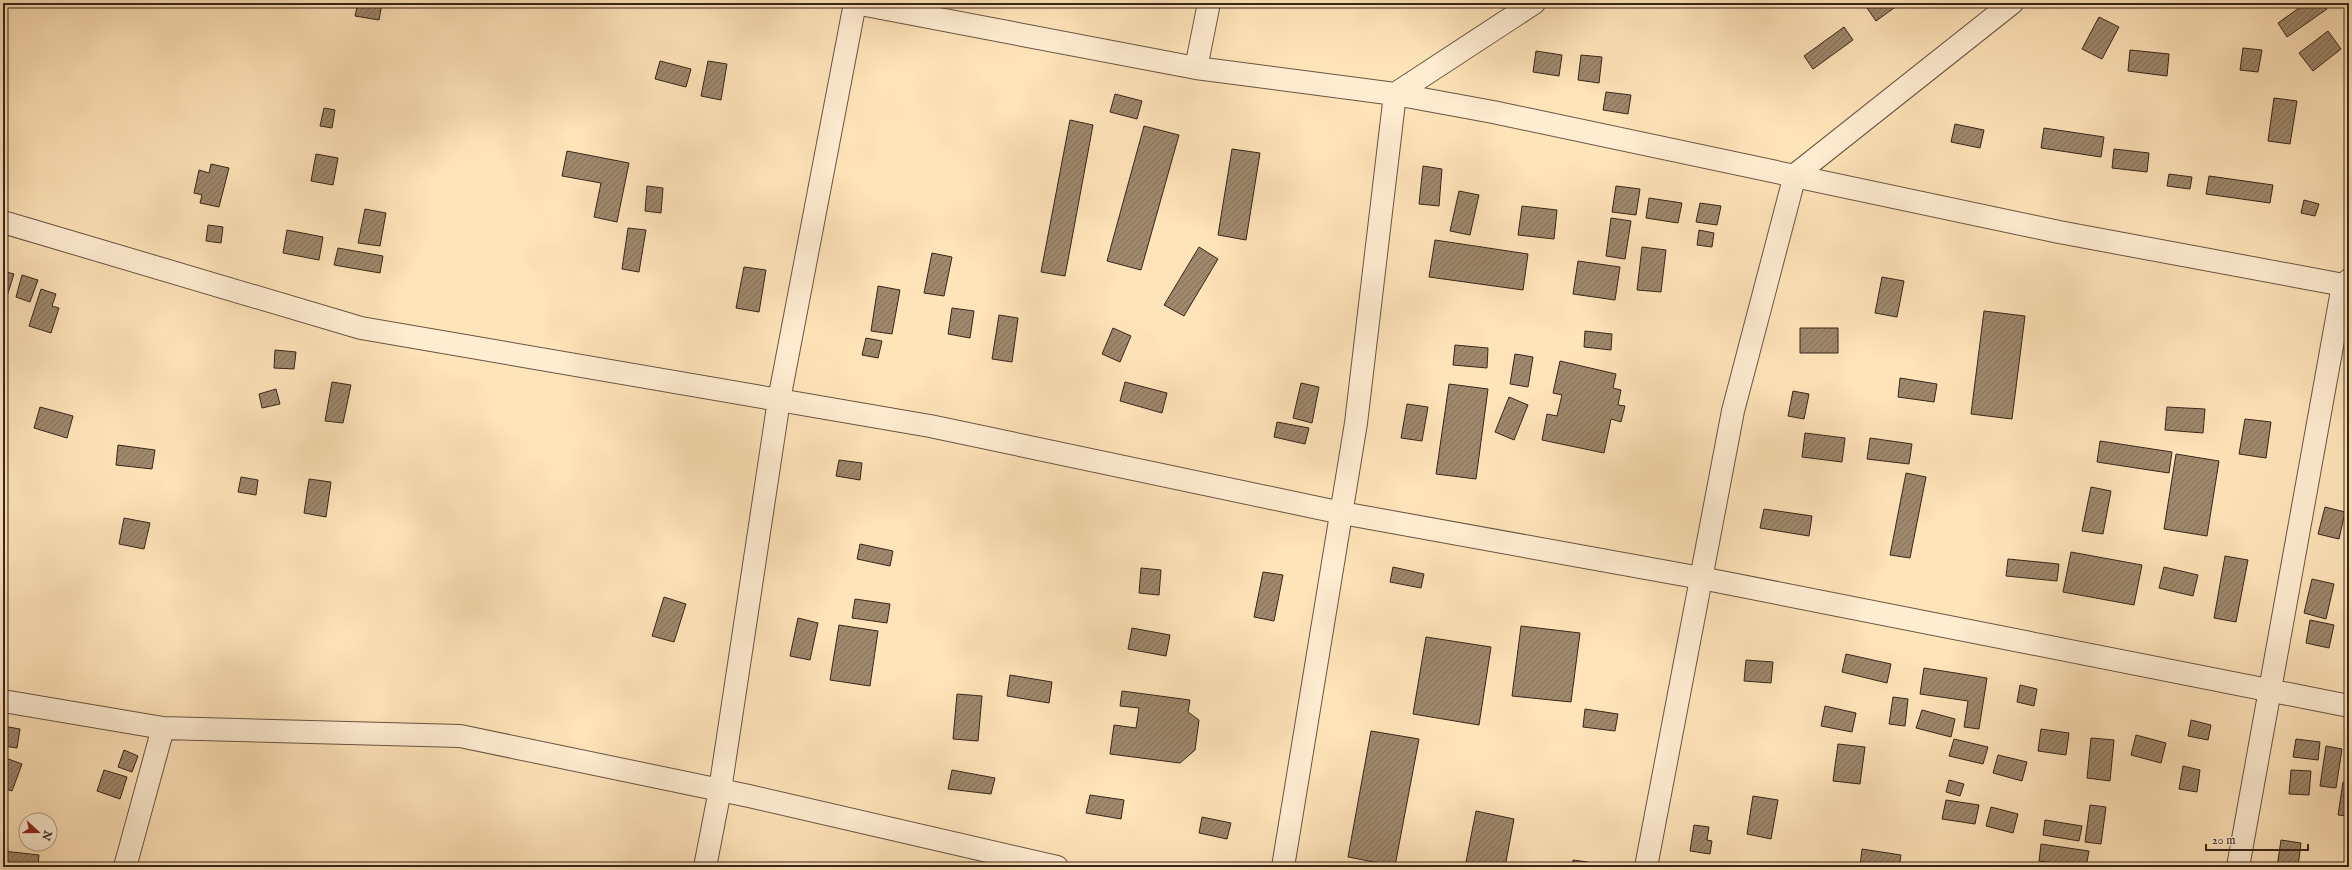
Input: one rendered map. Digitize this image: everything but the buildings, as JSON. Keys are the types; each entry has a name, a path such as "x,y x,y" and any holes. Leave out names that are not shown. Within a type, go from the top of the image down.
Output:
{"street":[{"path":"705,867 720,790 779,400 855,3 1196,68 1395,94 1493,112 2059,232 2347,284 2238,867"},
{"path":"1196,68 1209,3"},
{"path":"1395,94 1534,3"},
{"path":"1646,867 1733,410 1795,175 2012,3"},
{"path":"1283,867 1356,423 1395,94"},
{"path":"3,222 361,328 930,426 1342,512 1701,578 2271,692 2349,706"},
{"path":"3,701 163,728 460,736 720,790 1057,867"},
{"path":"125,867 163,728"}]}
